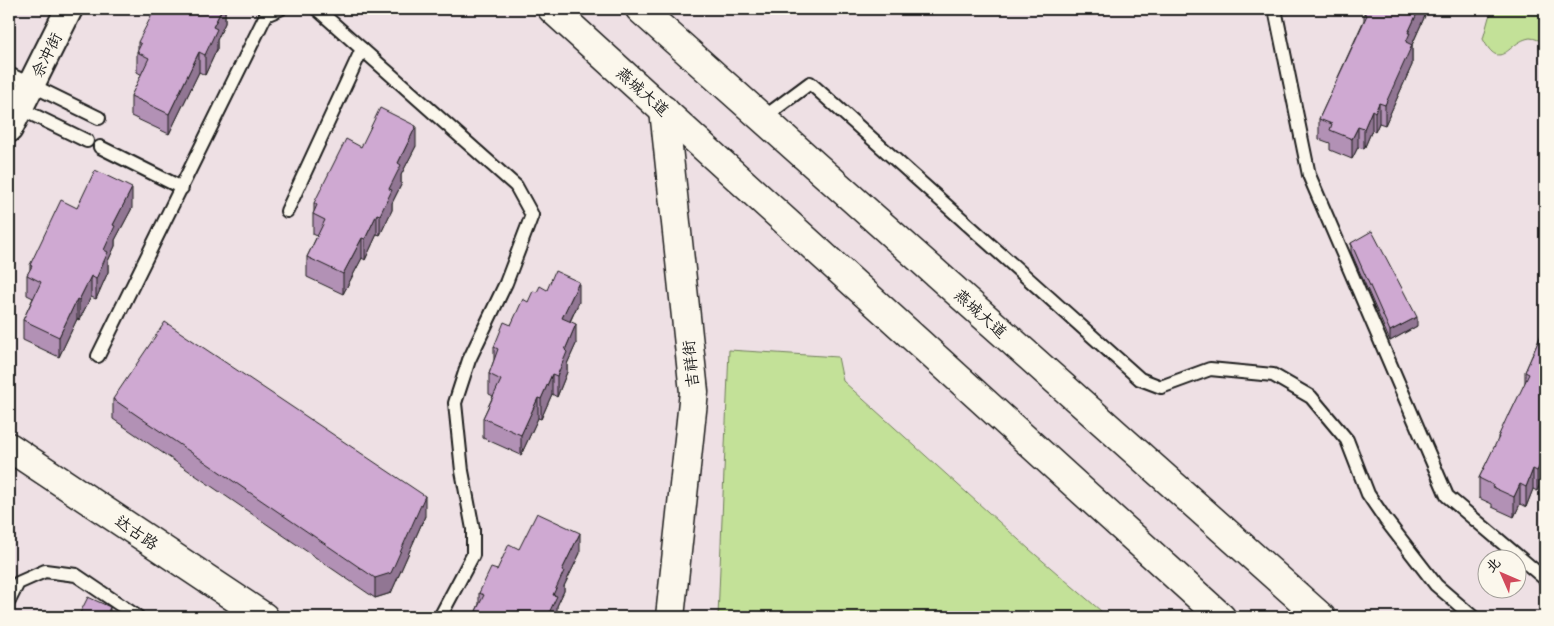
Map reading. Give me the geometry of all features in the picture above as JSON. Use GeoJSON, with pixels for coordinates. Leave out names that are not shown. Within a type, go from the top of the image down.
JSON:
{"type":"FeatureCollection","features":[{"type":"Feature","properties":{"kind":"main road","name":"燕城大道"},"geometry":{"type":"LineString","coordinates":[[552,9],[1220,617]]}},
{"type":"Feature","properties":{"kind":"main road","name":"燕城大道"},"geometry":{"type":"LineString","coordinates":[[640,9],[1321,617]]}},
{"type":"Feature","properties":{"kind":"main road","name":"吉祥街"},"geometry":{"type":"LineString","coordinates":[[664,110],[694,392],[670,617]]}},
{"type":"Feature","properties":{"kind":"main road","name":"达古路"},"geometry":{"type":"LineString","coordinates":[[9,447],[264,617]]}},
{"type":"Feature","properties":{"kind":"street","name":"佘冲街"},"geometry":{"type":"LineString","coordinates":[[14,118],[20,79],[69,9]]}},
{"type":"Feature","properties":{"kind":"lane"},"geometry":{"type":"LineString","coordinates":[[98,356],[266,15],[280,9]]}},
{"type":"Feature","properties":{"kind":"lane"},"geometry":{"type":"LineString","coordinates":[[317,9],[516,186],[532,215],[506,283],[470,360],[455,403],[462,471],[473,529],[473,555],[440,617]]}},
{"type":"Feature","properties":{"kind":"lane"},"geometry":{"type":"LineString","coordinates":[[1275,9],[1309,175],[1447,496],[1545,579]]}},
{"type":"Feature","properties":{"kind":"lane"},"geometry":{"type":"LineString","coordinates":[[287,211],[362,49]]}},
{"type":"Feature","properties":{"kind":"lane"},"geometry":{"type":"LineString","coordinates":[[20,79],[99,118]]}},
{"type":"Feature","properties":{"kind":"lane"},"geometry":{"type":"LineString","coordinates":[[763,118],[810,83],[1140,379],[1161,387],[1210,369],[1273,375],[1311,397],[1347,440],[1368,494],[1385,520],[1436,584],[1473,617]]}},
{"type":"Feature","properties":{"kind":"lane"},"geometry":{"type":"LineString","coordinates":[[14,118],[87,141]]}},
{"type":"Feature","properties":{"kind":"lane"},"geometry":{"type":"LineString","coordinates":[[100,147],[182,188]]}},
{"type":"Feature","properties":{"kind":"lane"},"geometry":{"type":"LineString","coordinates":[[9,601],[18,583],[45,571],[76,575],[138,617]]}},
{"type":"Feature","properties":{"kind":"green space"},"geometry":{"type":"Polygon","coordinates":[[[1495,9],[1545,9],[1545,42],[1530,38],[1522,40],[1505,53],[1495,54],[1489,49],[1483,39],[1489,17],[1495,9]]]}},
{"type":"Feature","properties":{"kind":"green space"},"geometry":{"type":"Polygon","coordinates":[[[729,350],[838,357],[843,381],[1029,549],[1108,617],[718,617],[729,350]]]}},
{"type":"Feature","properties":{"kind":"building"},"geometry":{"type":"Polygon","coordinates":[[[155,9],[222,9],[213,27],[217,29],[205,55],[199,52],[169,114],[131,96],[149,58],[137,52],[141,44],[138,42],[155,9]]]}},
{"type":"Feature","properties":{"kind":"building"},"geometry":{"type":"Polygon","coordinates":[[[1366,9],[1419,9],[1406,42],[1412,45],[1385,105],[1379,103],[1375,112],[1372,110],[1364,129],[1358,127],[1352,139],[1330,130],[1332,124],[1319,119],[1367,15],[1364,13],[1366,9]]]}},
{"type":"Feature","properties":{"kind":"building"},"geometry":{"type":"Polygon","coordinates":[[[380,108],[416,126],[398,163],[401,165],[389,189],[392,190],[380,215],[377,214],[365,239],[362,238],[343,274],[307,257],[325,220],[313,214],[317,205],[314,203],[346,139],[361,147],[380,108]]]}},
{"type":"Feature","properties":{"kind":"building"},"geometry":{"type":"Polygon","coordinates":[[[95,170],[132,188],[113,225],[115,226],[104,250],[108,252],[96,279],[91,276],[79,300],[77,299],[59,337],[23,320],[41,282],[27,275],[61,200],[77,208],[95,170]]]}},
{"type":"Feature","properties":{"kind":"building"},"geometry":{"type":"Polygon","coordinates":[[[1372,231],[1417,317],[1390,331],[1351,243],[1372,231]]]}},
{"type":"Feature","properties":{"kind":"building"},"geometry":{"type":"Polygon","coordinates":[[[555,271],[579,282],[562,318],[576,324],[557,376],[552,374],[541,399],[538,398],[521,435],[483,418],[501,380],[489,374],[498,349],[494,347],[504,322],[511,325],[523,299],[528,302],[533,291],[537,292],[540,286],[547,290],[555,271]]]}},
{"type":"Feature","properties":{"kind":"building"},"geometry":{"type":"Polygon","coordinates":[[[165,322],[425,496],[391,573],[375,578],[113,399],[165,322]]]}},
{"type":"Feature","properties":{"kind":"building"},"geometry":{"type":"Polygon","coordinates":[[[1545,326],[1545,464],[1541,463],[1537,471],[1533,469],[1526,487],[1520,484],[1514,497],[1492,487],[1493,485],[1479,478],[1529,374],[1525,372],[1545,326]]]}},
{"type":"Feature","properties":{"kind":"building"},"geometry":{"type":"Polygon","coordinates":[[[537,513],[580,533],[562,570],[564,571],[553,595],[557,596],[547,617],[477,617],[479,612],[476,611],[484,595],[479,593],[491,568],[497,570],[509,544],[519,549],[537,513]]]}},
{"type":"Feature","properties":{"kind":"building"},"geometry":{"type":"Polygon","coordinates":[[[88,597],[110,607],[106,617],[78,617],[88,597]]]}}]}
